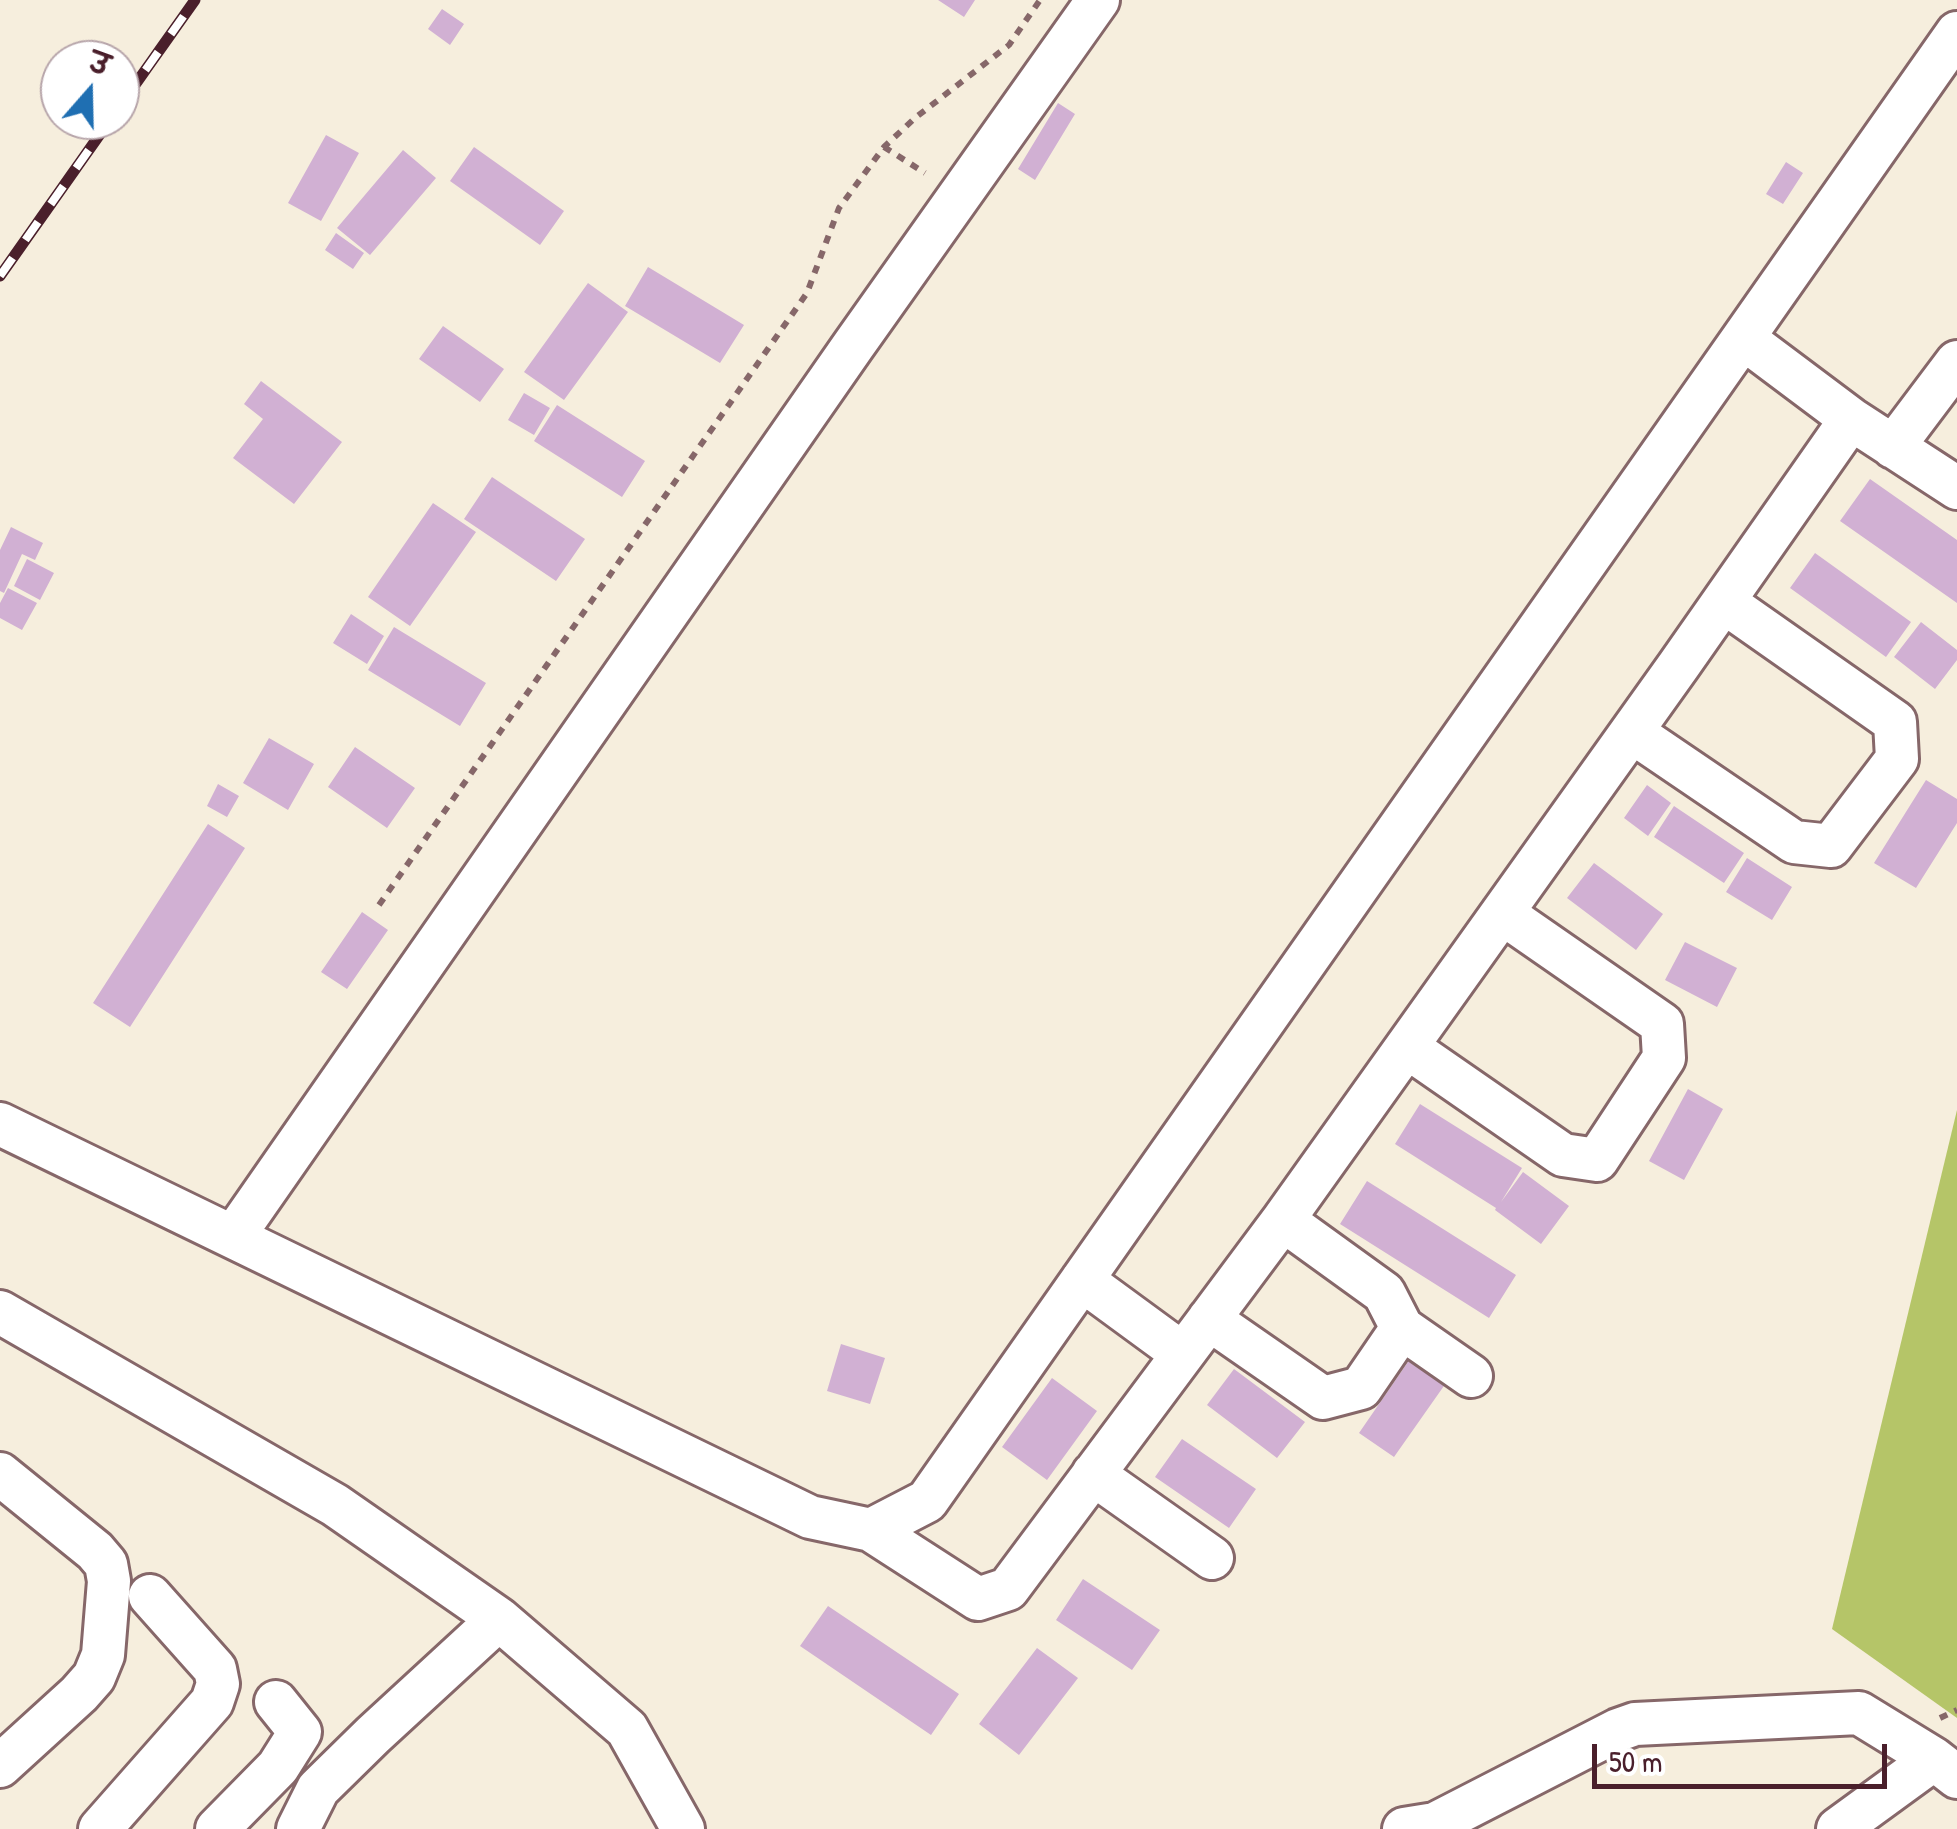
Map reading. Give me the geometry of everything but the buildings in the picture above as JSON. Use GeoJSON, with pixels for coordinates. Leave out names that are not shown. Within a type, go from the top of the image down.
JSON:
{"type":"FeatureCollection","features":[{"type":"Feature","properties":{"kind":"street"},"geometry":{"type":"LineString","coordinates":[[232,1237],[1098,0]]}},
{"type":"Feature","properties":{"kind":"street"},"geometry":{"type":"LineString","coordinates":[[871,1530],[928,1501],[1957,34]]}},
{"type":"Feature","properties":{"kind":"street"},"geometry":{"type":"LineString","coordinates":[[1743,338],[1851,419],[1957,488]]}},
{"type":"Feature","properties":{"kind":"street"},"geometry":{"type":"LineString","coordinates":[[1893,447],[1957,362]]}},
{"type":"Feature","properties":{"kind":"street"},"geometry":{"type":"LineString","coordinates":[[0,1124],[810,1517],[871,1530],[978,1598],[1008,1588],[1283,1220],[1851,419]]}},
{"type":"Feature","properties":{"kind":"street"},"geometry":{"type":"LineString","coordinates":[[1632,732],[1794,842],[1831,846],[1897,759],[1895,722],[1724,602]]}},
{"type":"Feature","properties":{"kind":"street"},"geometry":{"type":"LineString","coordinates":[[1407,1047],[1563,1155],[1597,1160],[1664,1058],[1662,1024],[1502,913]]}},
{"type":"Feature","properties":{"kind":"street"},"geometry":{"type":"LineString","coordinates":[[1283,1220],[1384,1292],[1402,1328],[1470,1376]]}},
{"type":"Feature","properties":{"kind":"street"},"geometry":{"type":"LineString","coordinates":[[1082,1280],[1183,1354]]}},
{"type":"Feature","properties":{"kind":"street"},"geometry":{"type":"LineString","coordinates":[[0,1312],[335,1505],[499,1619],[627,1729],[683,1829]]}},
{"type":"Feature","properties":{"kind":"street"},"geometry":{"type":"LineString","coordinates":[[1210,1319],[1323,1398],[1361,1388],[1402,1328]]}},
{"type":"Feature","properties":{"kind":"street"},"geometry":{"type":"LineString","coordinates":[[0,1474],[95,1551],[106,1564],[108,1581],[104,1655],[94,1677],[0,1766]]}},
{"type":"Feature","properties":{"kind":"street"},"geometry":{"type":"LineString","coordinates":[[1093,1474],[1212,1558]]}},
{"type":"Feature","properties":{"kind":"street"},"geometry":{"type":"LineString","coordinates":[[100,1829],[212,1702],[218,1684],[215,1669],[150,1596]]}},
{"type":"Feature","properties":{"kind":"street"},"geometry":{"type":"LineString","coordinates":[[298,1829],[318,1789],[499,1619]]}},
{"type":"Feature","properties":{"kind":"street"},"geometry":{"type":"LineString","coordinates":[[217,1829],[278,1767],[300,1732],[276,1702]]}},
{"type":"Feature","properties":{"kind":"street"},"geometry":{"type":"LineString","coordinates":[[1404,1829],[1435,1824],[1634,1724],[1859,1714],[1946,1768],[1838,1829]]}},
{"type":"Feature","properties":{"kind":"path"},"geometry":{"type":"LineString","coordinates":[[379,905],[806,292],[839,208],[884,147],[1009,44],[1040,0]]}},
{"type":"Feature","properties":{"kind":"green space"},"geometry":{"type":"Polygon","coordinates":[[[1957,1110],[1957,1718],[1832,1629],[1957,1110]]]}},
{"type":"Feature","properties":{"kind":"railway"},"geometry":{"type":"LineString","coordinates":[[140,78],[195,0]]}},
{"type":"Feature","properties":{"kind":"railway"},"geometry":{"type":"LineString","coordinates":[[0,276],[96,140]]}}]}
